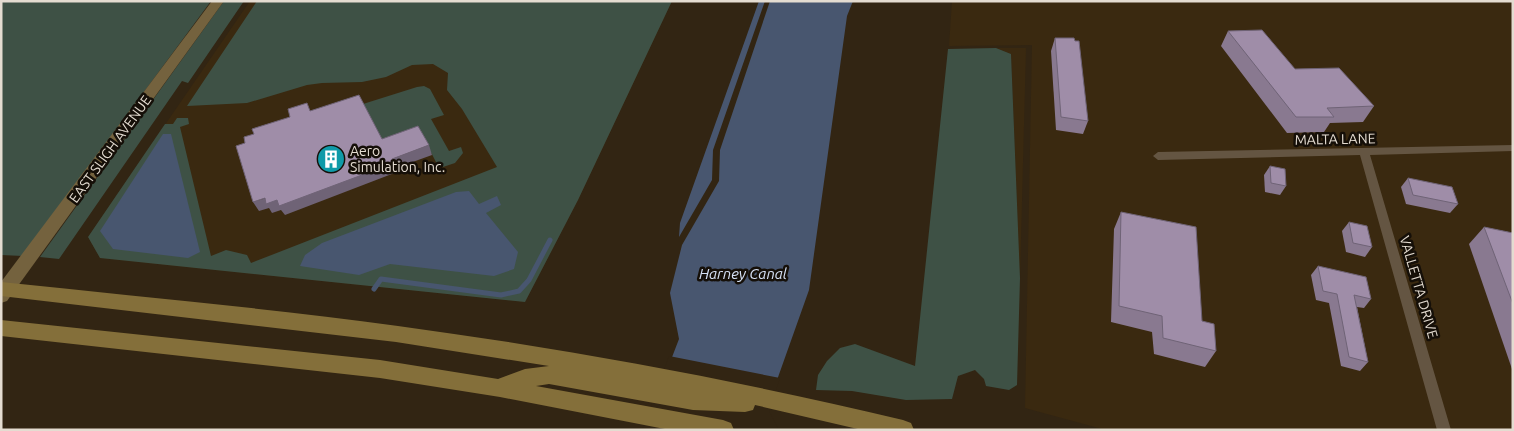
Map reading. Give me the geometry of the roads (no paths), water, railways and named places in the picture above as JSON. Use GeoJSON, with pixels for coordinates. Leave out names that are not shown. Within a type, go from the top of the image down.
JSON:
{"type":"FeatureCollection","features":[{"type":"Feature","properties":{"kind":"main road"},"geometry":{"type":"LineString","coordinates":[[3,292],[396,334],[628,390],[693,401],[796,404],[903,430]]}},
{"type":"Feature","properties":{"kind":"main road"},"geometry":{"type":"LineString","coordinates":[[1,328],[380,369],[500,388],[628,390],[723,430]]}},
{"type":"Feature","properties":{"kind":"street","name":"EAST SLIGH AVENUE"},"geometry":{"type":"LineString","coordinates":[[3,292],[218,1]]}},
{"type":"Feature","properties":{"kind":"street","name":"MALTA LANE"},"geometry":{"type":"LineString","coordinates":[[1158,156],[1513,148]]}},
{"type":"Feature","properties":{"kind":"street","name":"VALLETTA DRIVE"},"geometry":{"type":"LineString","coordinates":[[1364,152],[1444,430]]}},
{"type":"Feature","properties":{"kind":"water"},"geometry":{"type":"Polygon","coordinates":[[[759,1],[765,1],[713,150],[712,180],[679,237],[680,223],[759,1]]]}},
{"type":"Feature","properties":{"kind":"water","name":"Harney Canal"},"geometry":{"type":"Polygon","coordinates":[[[770,1],[853,1],[847,16],[809,290],[766,411],[644,430],[679,339],[670,293],[682,245],[719,181],[720,150],[770,1]]]}},
{"type":"Feature","properties":{"kind":"water"},"geometry":{"type":"Polygon","coordinates":[[[163,134],[171,134],[200,252],[188,258],[113,249],[100,231],[163,134]]]}},
{"type":"Feature","properties":{"kind":"water"},"geometry":{"type":"Polygon","coordinates":[[[469,191],[479,204],[497,196],[501,205],[486,213],[518,252],[514,269],[494,276],[390,264],[359,275],[300,266],[305,255],[322,243],[456,192],[469,191]]]}},
{"type":"Feature","properties":{"kind":"waterway"},"geometry":{"type":"LineString","coordinates":[[374,289],[381,279],[501,295],[519,291],[529,280],[550,240]]}},
{"type":"Feature","properties":{"kind":"place","name":"Aero Simulation, Inc."},"geometry":{"type":"Point","coordinates":[331,159]}}]}
